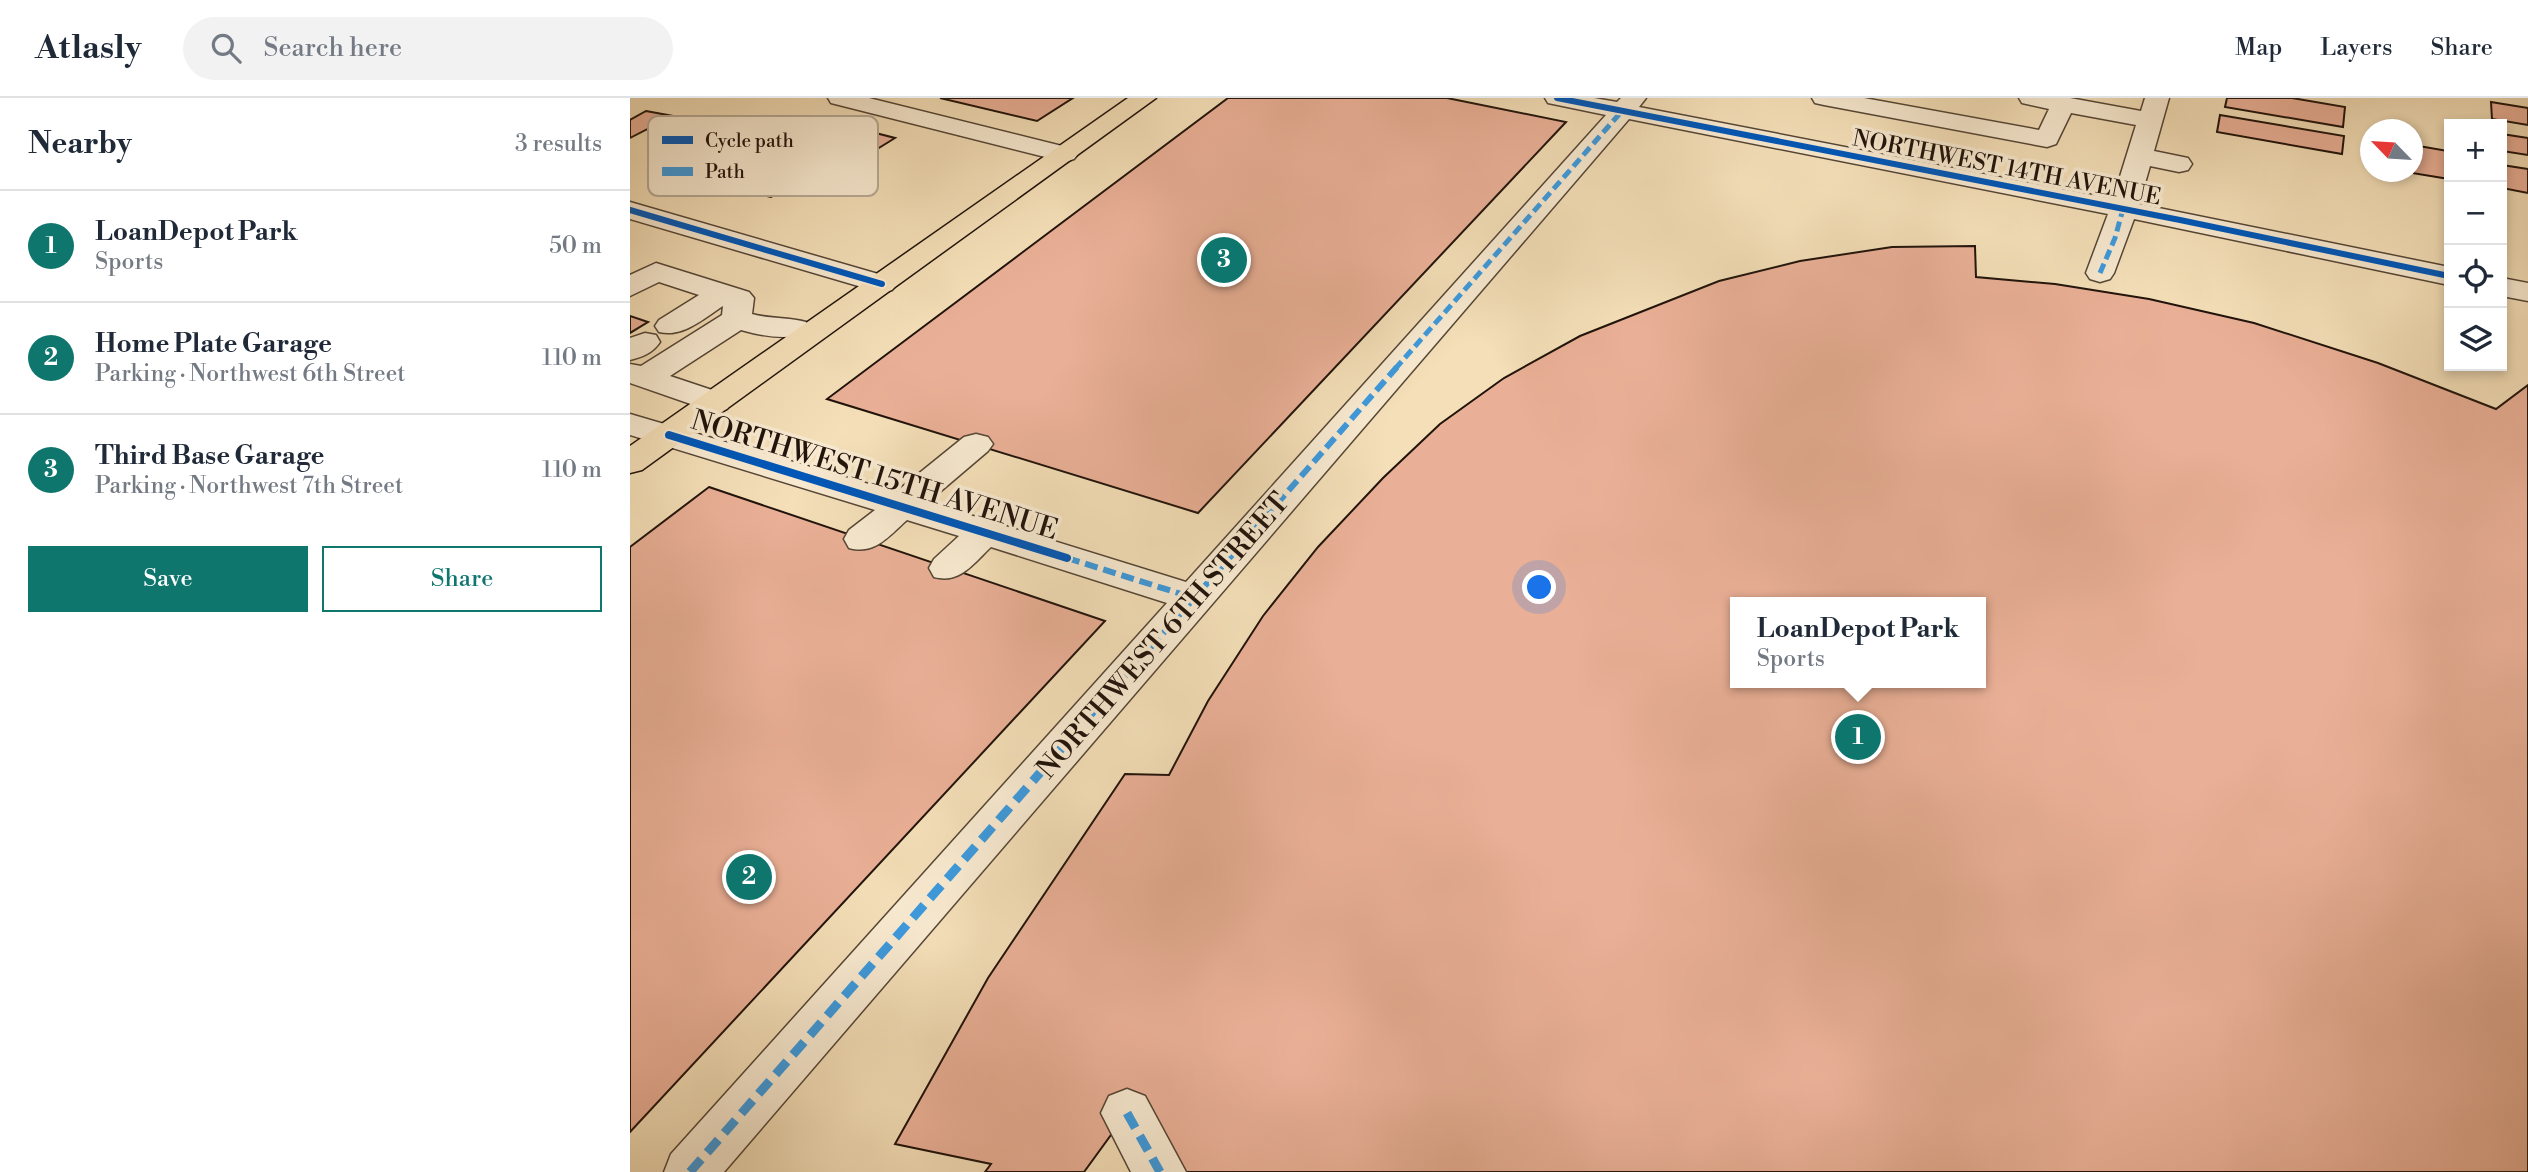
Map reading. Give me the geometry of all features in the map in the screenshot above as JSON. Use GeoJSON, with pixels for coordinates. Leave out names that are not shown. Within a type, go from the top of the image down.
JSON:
{"type":"FeatureCollection","features":[{"type":"Feature","properties":{"kind":"main road"},"geometry":{"type":"LineString","coordinates":[[630,463],[1144,98]]}},
{"type":"Feature","properties":{"kind":"street"},"geometry":{"type":"LineString","coordinates":[[840,98],[1065,154]]}},
{"type":"Feature","properties":{"kind":"street","name":"NORTHWEST 14TH AVENUE"},"geometry":{"type":"LineString","coordinates":[[1557,98],[1628,105],[2444,275]]}},
{"type":"Feature","properties":{"kind":"street"},"geometry":{"type":"LineString","coordinates":[[1825,98],[2047,139],[2063,104]]}},
{"type":"Feature","properties":{"kind":"street"},"geometry":{"type":"LineString","coordinates":[[2031,98],[2063,104],[2154,109],[2115,238],[2100,273]]}},
{"type":"Feature","properties":{"kind":"street","name":"NORTHWEST 6TH STREET"},"geometry":{"type":"LineString","coordinates":[[690,1172],[1628,105]]}},
{"type":"Feature","properties":{"kind":"street"},"geometry":{"type":"LineString","coordinates":[[2139,156],[2179,164]]}},
{"type":"Feature","properties":{"kind":"street"},"geometry":{"type":"LineString","coordinates":[[630,210],[882,284]]}},
{"type":"Feature","properties":{"kind":"street"},"geometry":{"type":"LineString","coordinates":[[630,287],[656,272],[730,306],[764,327],[795,328]]}},
{"type":"Feature","properties":{"kind":"street"},"geometry":{"type":"LineString","coordinates":[[2507,288],[2528,292]]}},
{"type":"Feature","properties":{"kind":"street"},"geometry":{"type":"LineString","coordinates":[[644,354],[730,306]]}},
{"type":"Feature","properties":{"kind":"street"},"geometry":{"type":"LineString","coordinates":[[644,354],[730,306]]}},
{"type":"Feature","properties":{"kind":"street"},"geometry":{"type":"LineString","coordinates":[[644,354],[716,402]]}},
{"type":"Feature","properties":{"kind":"street","name":"NORTHWEST 15TH AVENUE"},"geometry":{"type":"LineString","coordinates":[[630,424],[1194,598]]}},
{"type":"Feature","properties":{"kind":"street"},"geometry":{"type":"LineString","coordinates":[[862,539],[976,444]]}},
{"type":"Feature","properties":{"kind":"street"},"geometry":{"type":"LineString","coordinates":[[947,568],[984,533]]}},
{"type":"Feature","properties":{"kind":"street"},"geometry":{"type":"LineString","coordinates":[[1127,1113],[1160,1172]]}},
{"type":"Feature","properties":{"kind":"building"},"geometry":{"type":"Polygon","coordinates":[[[940,98],[1073,98],[1037,121],[940,98]]]}},
{"type":"Feature","properties":{"kind":"building"},"geometry":{"type":"Polygon","coordinates":[[[1228,98],[1447,98],[1566,122],[1198,513],[827,399],[1228,98]]]}},
{"type":"Feature","properties":{"kind":"building"},"geometry":{"type":"Polygon","coordinates":[[[2227,98],[2292,98],[2345,107],[2343,127],[2225,107],[2227,98]]]}},
{"type":"Feature","properties":{"kind":"building"},"geometry":{"type":"Polygon","coordinates":[[[2491,102],[2528,108],[2528,125],[2507,122],[2507,119],[2492,119],[2491,102]]]}},
{"type":"Feature","properties":{"kind":"building"},"geometry":{"type":"Polygon","coordinates":[[[646,111],[673,116],[648,116],[648,129],[630,138],[630,120],[646,111]]]}},
{"type":"Feature","properties":{"kind":"building"},"geometry":{"type":"Polygon","coordinates":[[[2220,115],[2344,136],[2342,154],[2217,132],[2220,115]]]}},
{"type":"Feature","properties":{"kind":"building"},"geometry":{"type":"Polygon","coordinates":[[[878,134],[895,138],[878,149],[878,134]]]}},
{"type":"Feature","properties":{"kind":"building"},"geometry":{"type":"Polygon","coordinates":[[[2507,135],[2528,138],[2528,155],[2507,152],[2507,135]]]}},
{"type":"Feature","properties":{"kind":"building"},"geometry":{"type":"Polygon","coordinates":[[[2423,147],[2444,150],[2444,178],[2423,175],[2423,147]]]}},
{"type":"Feature","properties":{"kind":"building"},"geometry":{"type":"Polygon","coordinates":[[[2507,166],[2528,169],[2528,193],[2507,189],[2507,166]]]}},
{"type":"Feature","properties":{"kind":"building"},"geometry":{"type":"Polygon","coordinates":[[[1975,246],[1976,277],[2055,284],[2149,299],[2254,323],[2378,363],[2496,409],[2528,385],[2528,1172],[1154,1172],[1127,1113],[1084,1172],[985,1172],[991,1164],[895,1144],[988,978],[1125,774],[1169,775],[1208,701],[1263,616],[1318,547],[1383,478],[1440,424],[1504,378],[1580,336],[1719,281],[1800,261],[1892,247],[1975,246]]]}},
{"type":"Feature","properties":{"kind":"building"},"geometry":{"type":"Polygon","coordinates":[[[630,316],[648,322],[630,333],[630,316]]]}},
{"type":"Feature","properties":{"kind":"building"},"geometry":{"type":"Polygon","coordinates":[[[709,487],[1105,621],[630,1132],[630,547],[709,487]]]}},
{"type":"Feature","properties":{"kind":"marked path"},"geometry":{"type":"LineString","coordinates":[[690,1172],[1622,111]]}},
{"type":"Feature","properties":{"kind":"marked path"},"geometry":{"type":"LineString","coordinates":[[2100,273],[2115,238],[2123,209]]}},
{"type":"Feature","properties":{"kind":"marked path"},"geometry":{"type":"LineString","coordinates":[[1067,558],[1194,598]]}},
{"type":"Feature","properties":{"kind":"marked path"},"geometry":{"type":"LineString","coordinates":[[1127,1113],[1160,1172]]}},
{"type":"Feature","properties":{"kind":"cycle path"},"geometry":{"type":"LineString","coordinates":[[1557,98],[2180,220],[2444,275]]}},
{"type":"Feature","properties":{"kind":"cycle path"},"geometry":{"type":"LineString","coordinates":[[630,210],[882,284]]}},
{"type":"Feature","properties":{"kind":"cycle path"},"geometry":{"type":"LineString","coordinates":[[669,435],[1067,558]]}},
{"type":"Feature","properties":{"kind":"place","name":"Third Base Garage"},"geometry":{"type":"Point","coordinates":[1224,260]}},
{"type":"Feature","properties":{"kind":"place","name":"LoanDepot Park"},"geometry":{"type":"Point","coordinates":[1858,737]}},
{"type":"Feature","properties":{"kind":"place","name":"Home Plate Garage"},"geometry":{"type":"Point","coordinates":[749,877]}}]}
